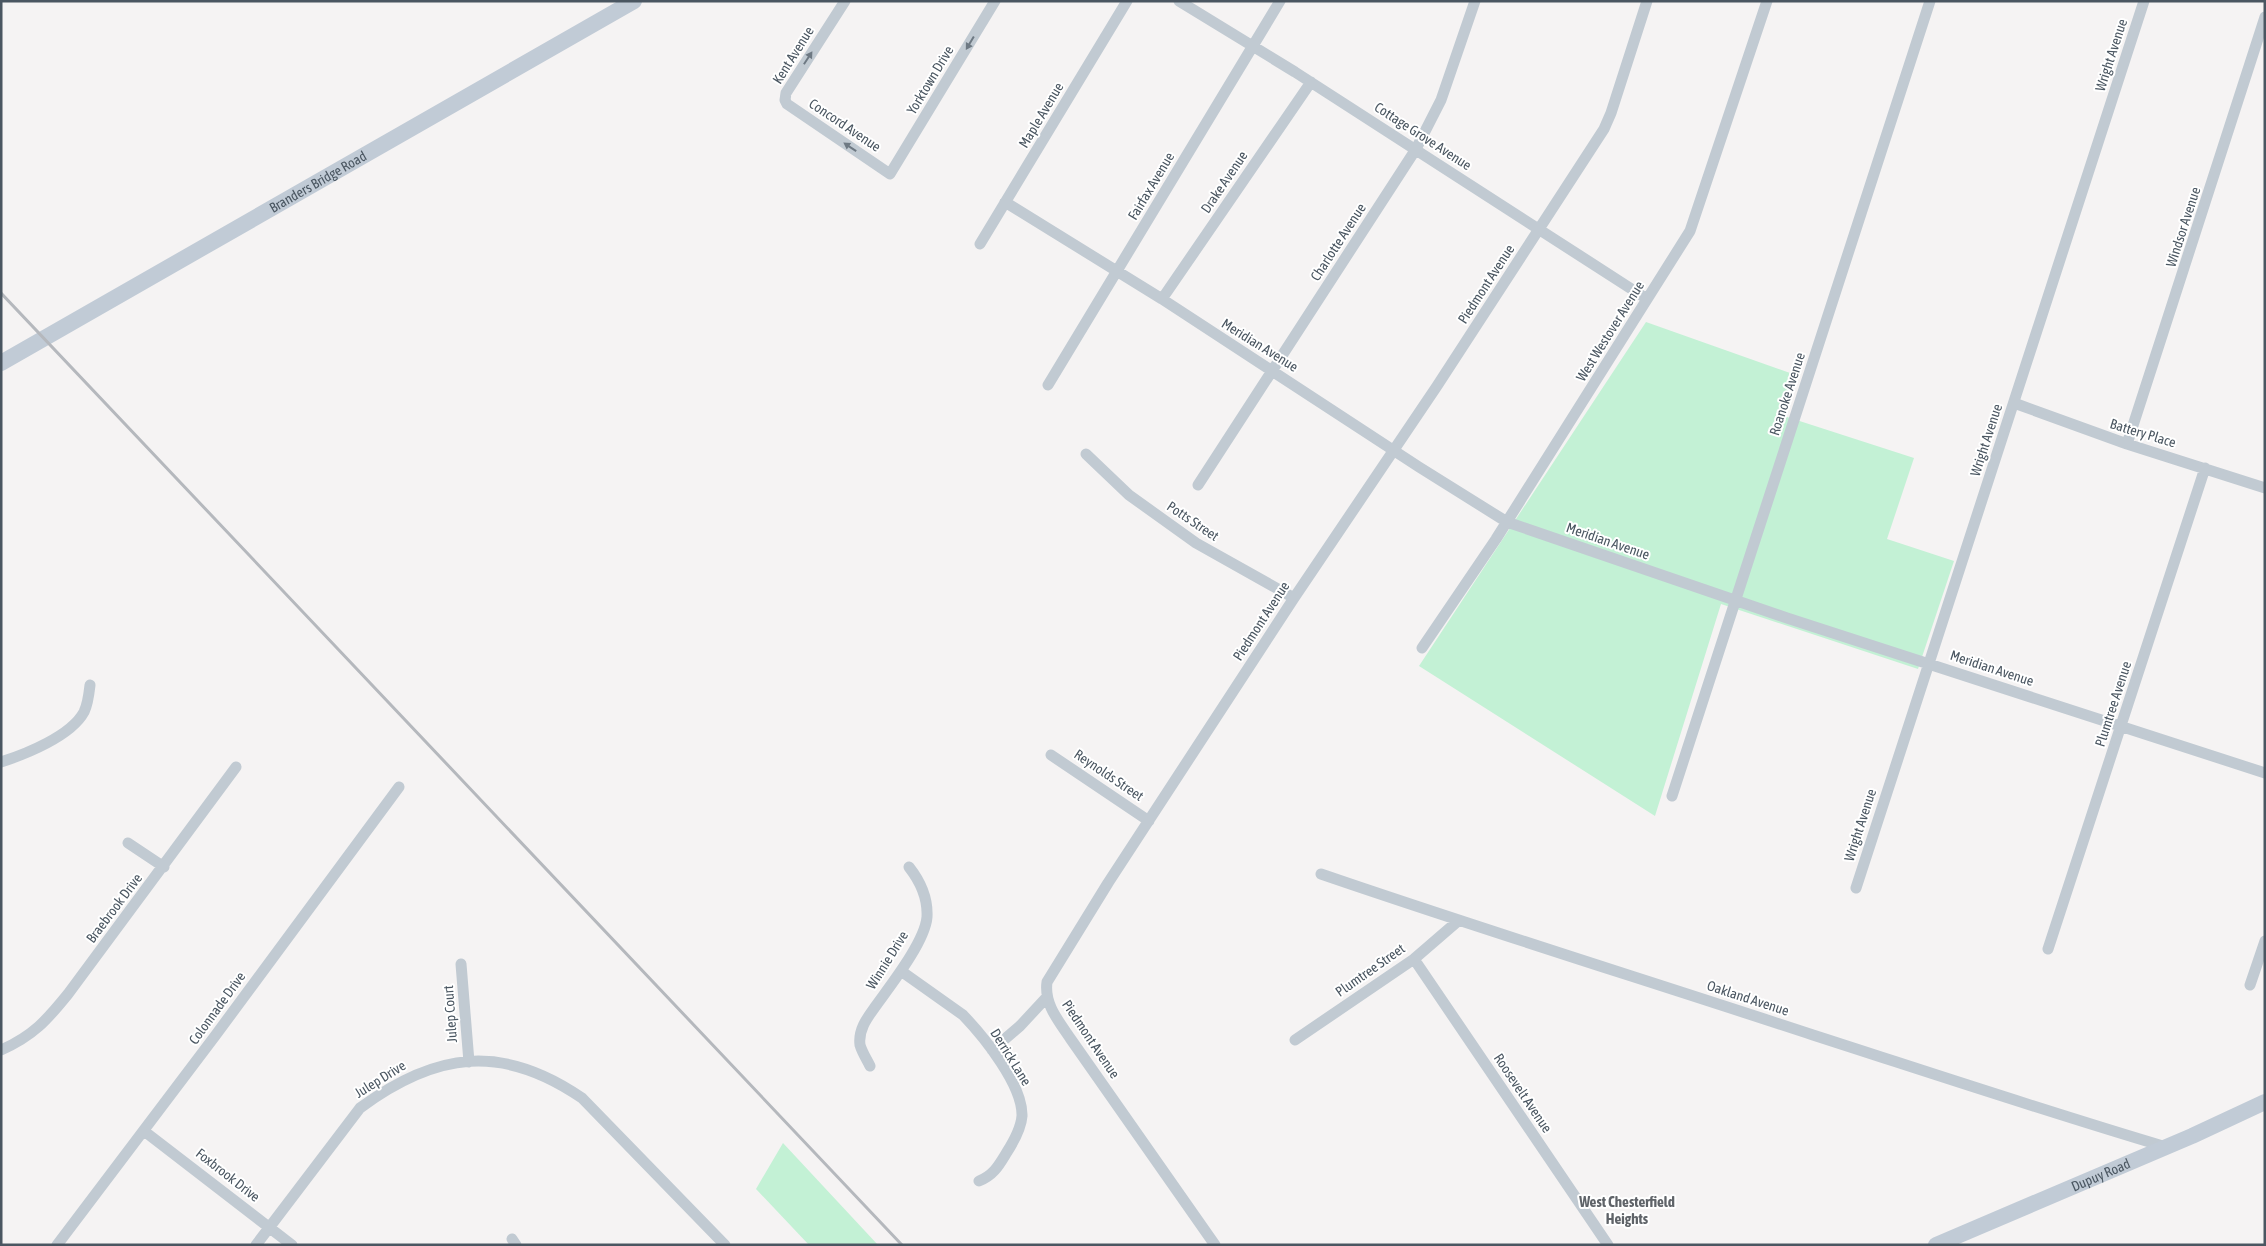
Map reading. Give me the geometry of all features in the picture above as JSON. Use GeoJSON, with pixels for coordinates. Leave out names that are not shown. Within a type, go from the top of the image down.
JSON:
{"type":"FeatureCollection","features":[{"type":"Feature","properties":{"kind":"street","name":"Branders Bridge Road"},"geometry":{"type":"LineString","coordinates":[[1,363],[634,1]]}},
{"type":"Feature","properties":{"kind":"street","name":"Kent Avenue"},"geometry":{"type":"LineString","coordinates":[[784,100],[786,93],[845,1]]}},
{"type":"Feature","properties":{"kind":"street","name":"Yorktown Drive"},"geometry":{"type":"LineString","coordinates":[[890,174],[995,1]]}},
{"type":"Feature","properties":{"kind":"street","name":"Maple Avenue"},"geometry":{"type":"LineString","coordinates":[[980,244],[1127,1]]}},
{"type":"Feature","properties":{"kind":"street","name":"Cottage Grove Avenue"},"geometry":{"type":"LineString","coordinates":[[1179,1],[1311,82],[1647,299]]}},
{"type":"Feature","properties":{"kind":"street","name":"Fairfax Avenue"},"geometry":{"type":"LineString","coordinates":[[1048,385],[1280,1]]}},
{"type":"Feature","properties":{"kind":"street","name":"Charlotte Avenue"},"geometry":{"type":"LineString","coordinates":[[1198,485],[1416,149],[1442,100],[1475,1]]}},
{"type":"Feature","properties":{"kind":"street","name":"Piedmont Avenue"},"geometry":{"type":"LineString","coordinates":[[1215,1245],[1070,1038],[1046,998],[1047,982],[1050,974],[1294,598],[1394,450],[1604,129],[1612,113],[1647,1]]}},
{"type":"Feature","properties":{"kind":"street","name":"West Westover Avenue"},"geometry":{"type":"LineString","coordinates":[[1422,648],[1507,522],[1690,231],[1696,218],[1767,1]]}},
{"type":"Feature","properties":{"kind":"street","name":"Roanoke Avenue"},"geometry":{"type":"LineString","coordinates":[[1672,796],[1930,1]]}},
{"type":"Feature","properties":{"kind":"street","name":"Wright Avenue"},"geometry":{"type":"LineString","coordinates":[[1856,888],[2144,1]]}},
{"type":"Feature","properties":{"kind":"street","name":"Windsor Avenue"},"geometry":{"type":"LineString","coordinates":[[2127,444],[2265,17]]}},
{"type":"Feature","properties":{"kind":"street","name":"Drake Avenue"},"geometry":{"type":"LineString","coordinates":[[1162,299],[1311,82]]}},
{"type":"Feature","properties":{"kind":"street","name":"Concord Avenue"},"geometry":{"type":"LineString","coordinates":[[784,100],[787,104],[890,174]]}},
{"type":"Feature","properties":{"kind":"street","name":"Meridian Avenue"},"geometry":{"type":"LineString","coordinates":[[1005,202],[1162,299],[1507,522],[1736,600],[2265,773]]}},
{"type":"Feature","properties":{"kind":"street","name":"Battery Place"},"geometry":{"type":"LineString","coordinates":[[2014,403],[2127,444],[2265,488]]}},
{"type":"Feature","properties":{"kind":"street","name":"Potts Street"},"geometry":{"type":"LineString","coordinates":[[1086,454],[1129,495],[1196,543],[1294,598]]}},
{"type":"Feature","properties":{"kind":"street","name":"Plumtree Avenue"},"geometry":{"type":"LineString","coordinates":[[2048,949],[2205,468]]}},
{"type":"Feature","properties":{"kind":"street"},"geometry":{"type":"LineString","coordinates":[[1,762],[32,750],[70,727],[84,712],[90,685]]}},
{"type":"Feature","properties":{"kind":"street","name":"Reynolds Street"},"geometry":{"type":"LineString","coordinates":[[1051,755],[1149,821]]}},
{"type":"Feature","properties":{"kind":"street","name":"Braebrook Drive"},"geometry":{"type":"LineString","coordinates":[[1,1050],[28,1037],[46,1021],[164,867],[236,767]]}},
{"type":"Feature","properties":{"kind":"street","name":"Colonnade Drive"},"geometry":{"type":"LineString","coordinates":[[57,1245],[144,1131],[399,787]]}},
{"type":"Feature","properties":{"kind":"street"},"geometry":{"type":"LineString","coordinates":[[128,843],[164,867]]}},
{"type":"Feature","properties":{"kind":"street","name":"Winnie Drive"},"geometry":{"type":"LineString","coordinates":[[870,1066],[860,1045],[864,1022],[901,971],[925,927],[927,915],[924,894],[919,881],[909,867]]}},
{"type":"Feature","properties":{"kind":"street","name":"Oakland Avenue"},"geometry":{"type":"LineString","coordinates":[[1321,874],[1458,922],[1813,1035],[2033,1108],[2166,1147]]}},
{"type":"Feature","properties":{"kind":"street","name":"Plumtree Street"},"geometry":{"type":"LineString","coordinates":[[1295,1040],[1414,959],[1458,922]]}},
{"type":"Feature","properties":{"kind":"street"},"geometry":{"type":"LineString","coordinates":[[2250,985],[2265,941]]}},
{"type":"Feature","properties":{"kind":"street","name":"Roosevelt Avenue"},"geometry":{"type":"LineString","coordinates":[[1414,959],[1608,1245]]}},
{"type":"Feature","properties":{"kind":"street","name":"Julep Court"},"geometry":{"type":"LineString","coordinates":[[461,964],[469,1062]]}},
{"type":"Feature","properties":{"kind":"street","name":"Derrick Lane"},"geometry":{"type":"LineString","coordinates":[[901,971],[963,1015],[992,1050],[1016,1090],[1022,1117],[1014,1140],[997,1169],[989,1177],[979,1180]]}},
{"type":"Feature","properties":{"kind":"street"},"geometry":{"type":"LineString","coordinates":[[992,1050],[1020,1026],[1046,998]]}},
{"type":"Feature","properties":{"kind":"street","name":"Julep Drive"},"geometry":{"type":"LineString","coordinates":[[256,1245],[360,1108],[381,1092],[419,1072],[444,1065],[492,1062],[525,1068],[560,1083],[582,1098],[725,1245]]}},
{"type":"Feature","properties":{"kind":"street","name":"Dupuy Road"},"geometry":{"type":"LineString","coordinates":[[1944,1243],[2265,1102]]}},
{"type":"Feature","properties":{"kind":"street","name":"Foxbrook Drive"},"geometry":{"type":"LineString","coordinates":[[144,1131],[292,1245]]}},
{"type":"Feature","properties":{"kind":"green space"},"geometry":{"type":"Polygon","coordinates":[[[1646,322],[1793,374],[1781,415],[1914,458],[1887,539],[1954,561],[1918,669],[1721,604],[1655,816],[1419,666],[1646,322]]]}},
{"type":"Feature","properties":{"kind":"green space"},"geometry":{"type":"Polygon","coordinates":[[[783,1143],[878,1245],[809,1245],[756,1189],[783,1143]]]}},
{"type":"Feature","properties":{"kind":"railway"},"geometry":{"type":"LineString","coordinates":[[1,293],[902,1245]]}},
{"type":"Feature","properties":{"kind":"district","name":"West Chesterfield Heights"},"geometry":{"type":"Point","coordinates":[1627,1210]}}]}
